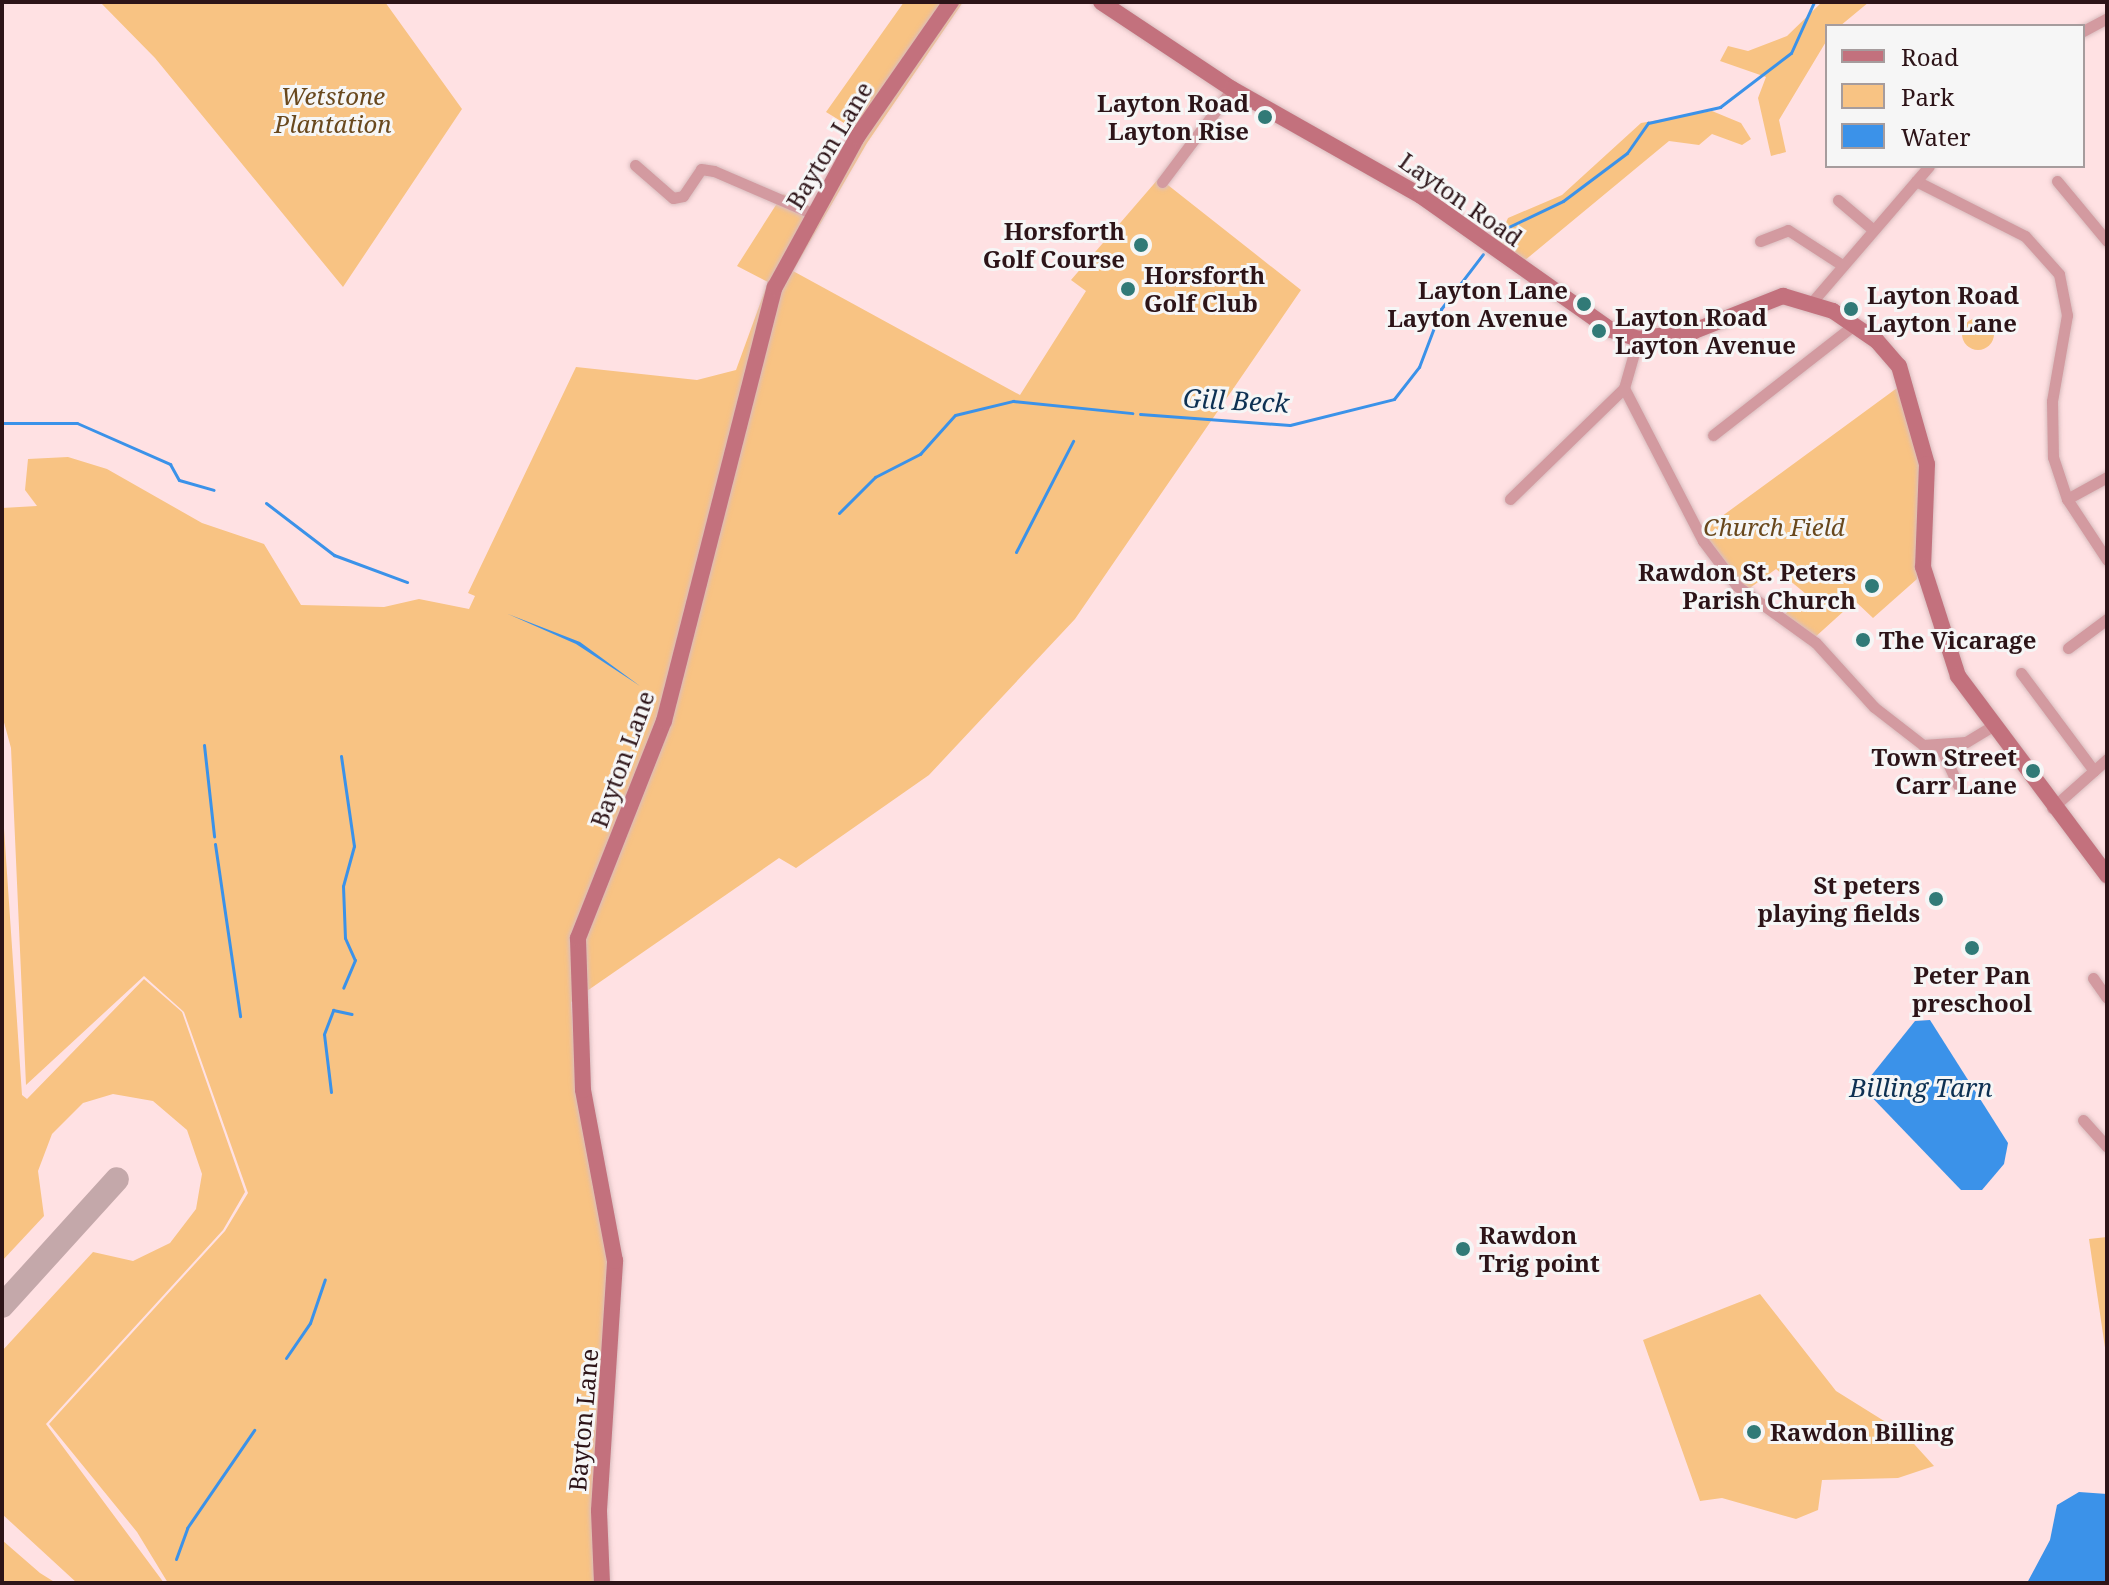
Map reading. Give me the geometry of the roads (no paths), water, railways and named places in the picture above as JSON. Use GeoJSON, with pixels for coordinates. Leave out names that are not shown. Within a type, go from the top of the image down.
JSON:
{"type":"FeatureCollection","features":[{"type":"Feature","properties":{"kind":"street","name":"Bayton Lane"},"geometry":{"type":"LineString","coordinates":[[602,1583],[599,1510],[615,1261],[583,1090],[574,960],[585,913],[664,721],[775,287],[857,137],[951,2]]}},
{"type":"Feature","properties":{"kind":"street","name":"Layton Road"},"geometry":{"type":"LineString","coordinates":[[1101,2],[1232,89],[1421,196],[1583,314],[1638,339]]}},
{"type":"Feature","properties":{"kind":"street"},"geometry":{"type":"LineString","coordinates":[[2085,30],[2107,18]]}},
{"type":"Feature","properties":{"kind":"street"},"geometry":{"type":"LineString","coordinates":[[1162,182],[1232,89]]}},
{"type":"Feature","properties":{"kind":"street"},"geometry":{"type":"LineString","coordinates":[[635,165],[673,198],[683,196],[701,169],[714,171],[814,214]]}},
{"type":"Feature","properties":{"kind":"street"},"geometry":{"type":"LineString","coordinates":[[1812,302],[1839,263],[1927,168]]}},
{"type":"Feature","properties":{"kind":"street"},"geometry":{"type":"LineString","coordinates":[[1916,181],[2025,236],[2059,274],[2067,315],[2050,440],[2067,499],[2107,560]]}},
{"type":"Feature","properties":{"kind":"street"},"geometry":{"type":"LineString","coordinates":[[2057,181],[2107,241]]}},
{"type":"Feature","properties":{"kind":"street"},"geometry":{"type":"LineString","coordinates":[[1838,200],[1871,228]]}},
{"type":"Feature","properties":{"kind":"street"},"geometry":{"type":"LineString","coordinates":[[1760,241],[1788,230],[1839,263]]}},
{"type":"Feature","properties":{"kind":"street"},"geometry":{"type":"LineString","coordinates":[[1510,499],[1624,388],[1638,339],[1694,331],[1773,298],[1812,302],[1855,324],[1899,366],[1927,464],[1926,586],[1958,676],[1991,727],[2052,808],[2105,869]]}},
{"type":"Feature","properties":{"kind":"street"},"geometry":{"type":"LineString","coordinates":[[1713,435],[1855,324]]}},
{"type":"Feature","properties":{"kind":"street"},"geometry":{"type":"LineString","coordinates":[[1624,388],[1703,541],[1737,586],[1816,643],[1906,735],[1939,744],[1966,742],[1991,727]]}},
{"type":"Feature","properties":{"kind":"street"},"geometry":{"type":"LineString","coordinates":[[2067,499],[2107,477]]}},
{"type":"Feature","properties":{"kind":"street"},"geometry":{"type":"LineString","coordinates":[[2068,648],[2107,619]]}},
{"type":"Feature","properties":{"kind":"street"},"geometry":{"type":"LineString","coordinates":[[2021,673],[2094,771]]}},
{"type":"Feature","properties":{"kind":"street"},"geometry":{"type":"LineString","coordinates":[[1939,744],[1958,785]]}},
{"type":"Feature","properties":{"kind":"street"},"geometry":{"type":"LineString","coordinates":[[2052,808],[2107,759]]}},
{"type":"Feature","properties":{"kind":"street"},"geometry":{"type":"LineString","coordinates":[[2093,978],[2107,998]]}},
{"type":"Feature","properties":{"kind":"street"},"geometry":{"type":"LineString","coordinates":[[2083,1120],[2107,1147]]}},
{"type":"Feature","properties":{"kind":"water"},"geometry":{"type":"Polygon","coordinates":[[[508,614],[580,642],[640,686],[576,644],[508,614]]]}},
{"type":"Feature","properties":{"kind":"water","name":"Billing Tarn"},"geometry":{"type":"Polygon","coordinates":[[[1930,1020],[2008,1143],[2004,1164],[1982,1190],[1961,1190],[1862,1087],[1915,1021],[1930,1020]]]}},
{"type":"Feature","properties":{"kind":"water"},"geometry":{"type":"Polygon","coordinates":[[[2079,1492],[2107,1494],[2107,1583],[2027,1583],[2050,1540],[2057,1505],[2079,1492]]]}},
{"type":"Feature","properties":{"kind":"waterway","name":"Gill Beck"},"geometry":{"type":"LineString","coordinates":[[1496,233],[1563,201],[1627,153],[1648,123],[1720,107],[1791,53],[1814,2]]}},
{"type":"Feature","properties":{"kind":"waterway","name":"Gill Beck"},"geometry":{"type":"LineString","coordinates":[[1140,414],[1290,425],[1394,399],[1419,367],[1441,309],[1483,254]]}},
{"type":"Feature","properties":{"kind":"waterway","name":"Gill Beck"},"geometry":{"type":"LineString","coordinates":[[839,513],[875,477],[920,454],[955,415],[1013,401],[1132,413]]}},
{"type":"Feature","properties":{"kind":"waterway"},"geometry":{"type":"LineString","coordinates":[[2,423],[77,423],[170,464],[179,480],[214,490]]}},
{"type":"Feature","properties":{"kind":"waterway"},"geometry":{"type":"LineString","coordinates":[[1016,552],[1073,441]]}},
{"type":"Feature","properties":{"kind":"waterway"},"geometry":{"type":"LineString","coordinates":[[266,503],[334,555],[407,582]]}},
{"type":"Feature","properties":{"kind":"waterway"},"geometry":{"type":"LineString","coordinates":[[204,745],[214,836]]}},
{"type":"Feature","properties":{"kind":"waterway"},"geometry":{"type":"LineString","coordinates":[[341,756],[354,846],[343,886],[345,938],[355,960],[343,988]]}},
{"type":"Feature","properties":{"kind":"waterway"},"geometry":{"type":"LineString","coordinates":[[215,844],[240,1016]]}},
{"type":"Feature","properties":{"kind":"waterway"},"geometry":{"type":"LineString","coordinates":[[331,1092],[324,1034],[333,1010],[352,1014]]}},
{"type":"Feature","properties":{"kind":"waterway"},"geometry":{"type":"LineString","coordinates":[[286,1358],[310,1323],[325,1279]]}},
{"type":"Feature","properties":{"kind":"waterway"},"geometry":{"type":"LineString","coordinates":[[176,1559],[187,1528],[254,1430]]}},
{"type":"Feature","properties":{"kind":"place","name":"Layton Road Layton Rise"},"geometry":{"type":"Point","coordinates":[1265,117]}},
{"type":"Feature","properties":{"kind":"place","name":"Horsforth Golf Course"},"geometry":{"type":"Point","coordinates":[1141,245]}},
{"type":"Feature","properties":{"kind":"place","name":"Horsforth Golf Club"},"geometry":{"type":"Point","coordinates":[1128,289]}},
{"type":"Feature","properties":{"kind":"place","name":"Layton Lane Layton Avenue"},"geometry":{"type":"Point","coordinates":[1584,304]}},
{"type":"Feature","properties":{"kind":"place","name":"Layton Road Layton Lane"},"geometry":{"type":"Point","coordinates":[1851,309]}},
{"type":"Feature","properties":{"kind":"place","name":"Layton Road Layton Avenue"},"geometry":{"type":"Point","coordinates":[1599,331]}},
{"type":"Feature","properties":{"kind":"place","name":"Rawdon St. Peters Parish Church"},"geometry":{"type":"Point","coordinates":[1872,586]}},
{"type":"Feature","properties":{"kind":"place","name":"The Vicarage"},"geometry":{"type":"Point","coordinates":[1863,640]}},
{"type":"Feature","properties":{"kind":"place","name":"Town Street Carr Lane"},"geometry":{"type":"Point","coordinates":[2033,771]}},
{"type":"Feature","properties":{"kind":"place","name":"St peters playing fields"},"geometry":{"type":"Point","coordinates":[1936,899]}},
{"type":"Feature","properties":{"kind":"place","name":"Peter Pan preschool"},"geometry":{"type":"Point","coordinates":[1972,948]}},
{"type":"Feature","properties":{"kind":"place","name":"Rawdon Trig point"},"geometry":{"type":"Point","coordinates":[1463,1249]}},
{"type":"Feature","properties":{"kind":"place","name":"Rawdon Billing"},"geometry":{"type":"Point","coordinates":[1754,1432]}},
{"type":"Feature","properties":{"kind":"park label","name":"Wetstone Plantation"},"geometry":{"type":"Point","coordinates":[333,110]}},
{"type":"Feature","properties":{"kind":"park label","name":"Church Field"},"geometry":{"type":"Point","coordinates":[1774,527]}}]}
